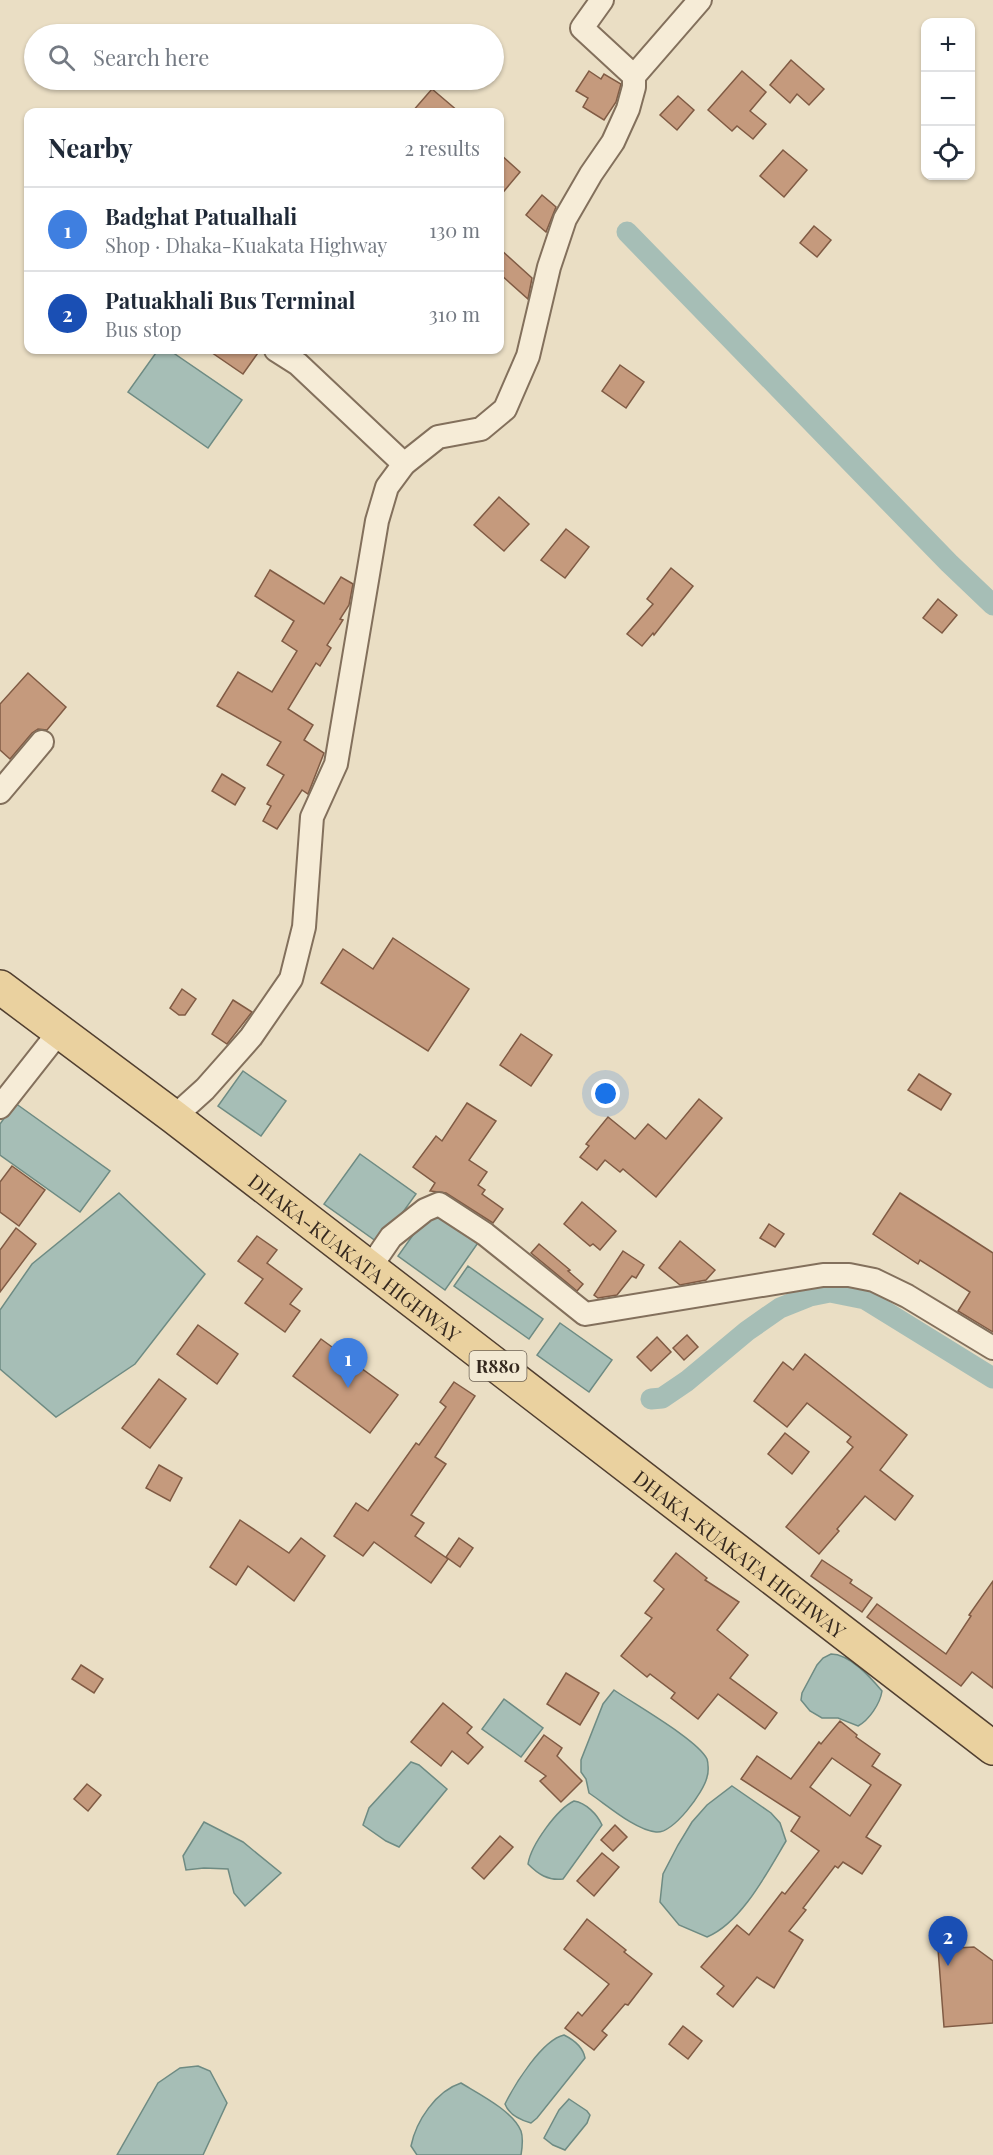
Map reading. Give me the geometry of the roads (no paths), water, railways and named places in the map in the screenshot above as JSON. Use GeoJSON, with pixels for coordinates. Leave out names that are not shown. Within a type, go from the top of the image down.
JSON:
{"type":"FeatureCollection","features":[{"type":"Feature","properties":{"kind":"main road","name":"DHAKA-KUAKATA HIGHWAY"},"geometry":{"type":"LineString","coordinates":[[0,987],[174,1117],[993,1748]]}},
{"type":"Feature","properties":{"kind":"street"},"geometry":{"type":"LineString","coordinates":[[602,0],[582,28],[634,76]]}},
{"type":"Feature","properties":{"kind":"street"},"geometry":{"type":"LineString","coordinates":[[174,1117],[205,1089],[251,1037],[291,979],[304,927],[312,817],[336,764],[377,521],[387,487],[404,464],[438,436],[481,429],[504,409],[528,356],[549,267],[565,219],[613,142],[628,109],[634,87],[634,76],[700,0]]}},
{"type":"Feature","properties":{"kind":"street"},"geometry":{"type":"LineString","coordinates":[[282,354],[298,364],[404,464]]}},
{"type":"Feature","properties":{"kind":"street"},"geometry":{"type":"LineString","coordinates":[[0,792],[42,742]]}},
{"type":"Feature","properties":{"kind":"street"},"geometry":{"type":"LineString","coordinates":[[0,1107],[59,1032]]}},
{"type":"Feature","properties":{"kind":"street"},"geometry":{"type":"LineString","coordinates":[[369,1269],[391,1237],[425,1210],[439,1204],[485,1234],[585,1314],[822,1275],[849,1275],[874,1280],[907,1296],[993,1348]]}},
{"type":"Feature","properties":{"kind":"water"},"geometry":{"type":"Polygon","coordinates":[[[155,354],[175,354],[242,400],[208,448],[128,392],[155,354]]]}},
{"type":"Feature","properties":{"kind":"water"},"geometry":{"type":"Polygon","coordinates":[[[243,1071],[286,1101],[261,1136],[218,1106],[243,1071]]]}},
{"type":"Feature","properties":{"kind":"water"},"geometry":{"type":"Polygon","coordinates":[[[15,1103],[110,1171],[80,1212],[0,1155],[0,1124],[15,1103]]]}},
{"type":"Feature","properties":{"kind":"water"},"geometry":{"type":"Polygon","coordinates":[[[360,1154],[416,1194],[380,1244],[324,1204],[360,1154]]]}},
{"type":"Feature","properties":{"kind":"water"},"geometry":{"type":"Polygon","coordinates":[[[119,1193],[205,1274],[135,1364],[56,1417],[0,1369],[0,1310],[32,1264],[119,1193]]]}},
{"type":"Feature","properties":{"kind":"water"},"geometry":{"type":"Polygon","coordinates":[[[433,1207],[480,1240],[445,1290],[398,1256],[433,1207]]]}},
{"type":"Feature","properties":{"kind":"water"},"geometry":{"type":"Polygon","coordinates":[[[468,1266],[543,1319],[529,1339],[454,1286],[468,1266]]]}},
{"type":"Feature","properties":{"kind":"water"},"geometry":{"type":"Polygon","coordinates":[[[560,1323],[612,1360],[589,1392],[537,1355],[560,1323]]]}},
{"type":"Feature","properties":{"kind":"water"},"geometry":{"type":"Polygon","coordinates":[[[831,1654],[853,1662],[882,1691],[873,1711],[858,1726],[838,1718],[822,1718],[810,1711],[801,1700],[802,1693],[817,1665],[831,1654]]]}},
{"type":"Feature","properties":{"kind":"water"},"geometry":{"type":"Polygon","coordinates":[[[614,1690],[679,1733],[707,1759],[708,1775],[694,1802],[679,1819],[663,1831],[656,1832],[639,1827],[589,1793],[586,1779],[581,1772],[581,1760],[603,1704],[614,1690]]]}},
{"type":"Feature","properties":{"kind":"water"},"geometry":{"type":"Polygon","coordinates":[[[504,1699],[543,1728],[521,1757],[482,1729],[504,1699]]]}},
{"type":"Feature","properties":{"kind":"water"},"geometry":{"type":"Polygon","coordinates":[[[411,1762],[419,1765],[447,1789],[399,1847],[363,1825],[369,1808],[411,1762]]]}},
{"type":"Feature","properties":{"kind":"water"},"geometry":{"type":"Polygon","coordinates":[[[732,1786],[771,1813],[780,1823],[786,1841],[762,1882],[742,1909],[731,1921],[707,1937],[679,1925],[660,1902],[663,1874],[692,1822],[707,1805],[732,1786]]]}},
{"type":"Feature","properties":{"kind":"water"},"geometry":{"type":"Polygon","coordinates":[[[574,1801],[591,1810],[602,1825],[563,1879],[548,1878],[528,1864],[530,1856],[539,1838],[553,1819],[574,1801]]]}},
{"type":"Feature","properties":{"kind":"water"},"geometry":{"type":"Polygon","coordinates":[[[204,1822],[243,1842],[281,1873],[245,1906],[234,1893],[228,1869],[186,1870],[183,1856],[204,1822]]]}},
{"type":"Feature","properties":{"kind":"water"},"geometry":{"type":"Polygon","coordinates":[[[564,2035],[578,2044],[585,2058],[537,2118],[531,2123],[519,2119],[509,2111],[505,2104],[538,2054],[547,2045],[564,2035]]]}},
{"type":"Feature","properties":{"kind":"water"},"geometry":{"type":"Polygon","coordinates":[[[198,2066],[210,2071],[227,2103],[203,2155],[117,2155],[158,2083],[180,2068],[198,2066]]]}},
{"type":"Feature","properties":{"kind":"water"},"geometry":{"type":"Polygon","coordinates":[[[461,2083],[495,2104],[517,2124],[522,2134],[521,2155],[417,2155],[411,2146],[422,2117],[443,2093],[461,2083]]]}},
{"type":"Feature","properties":{"kind":"water"},"geometry":{"type":"Polygon","coordinates":[[[569,2099],[590,2115],[587,2123],[565,2150],[544,2138],[559,2110],[569,2099]]]}},
{"type":"Feature","properties":{"kind":"waterway"},"geometry":{"type":"LineString","coordinates":[[627,232],[949,563],[993,605]]}},
{"type":"Feature","properties":{"kind":"waterway"},"geometry":{"type":"LineString","coordinates":[[651,1399],[662,1398],[687,1381],[747,1331],[780,1308],[810,1296],[830,1292],[865,1299],[993,1378]]}},
{"type":"Feature","properties":{"kind":"place","name":"Badghat Patualhali"},"geometry":{"type":"Point","coordinates":[348,1388]}},
{"type":"Feature","properties":{"kind":"place","name":"Patuakhali Bus Terminal"},"geometry":{"type":"Point","coordinates":[948,1966]}}]}
